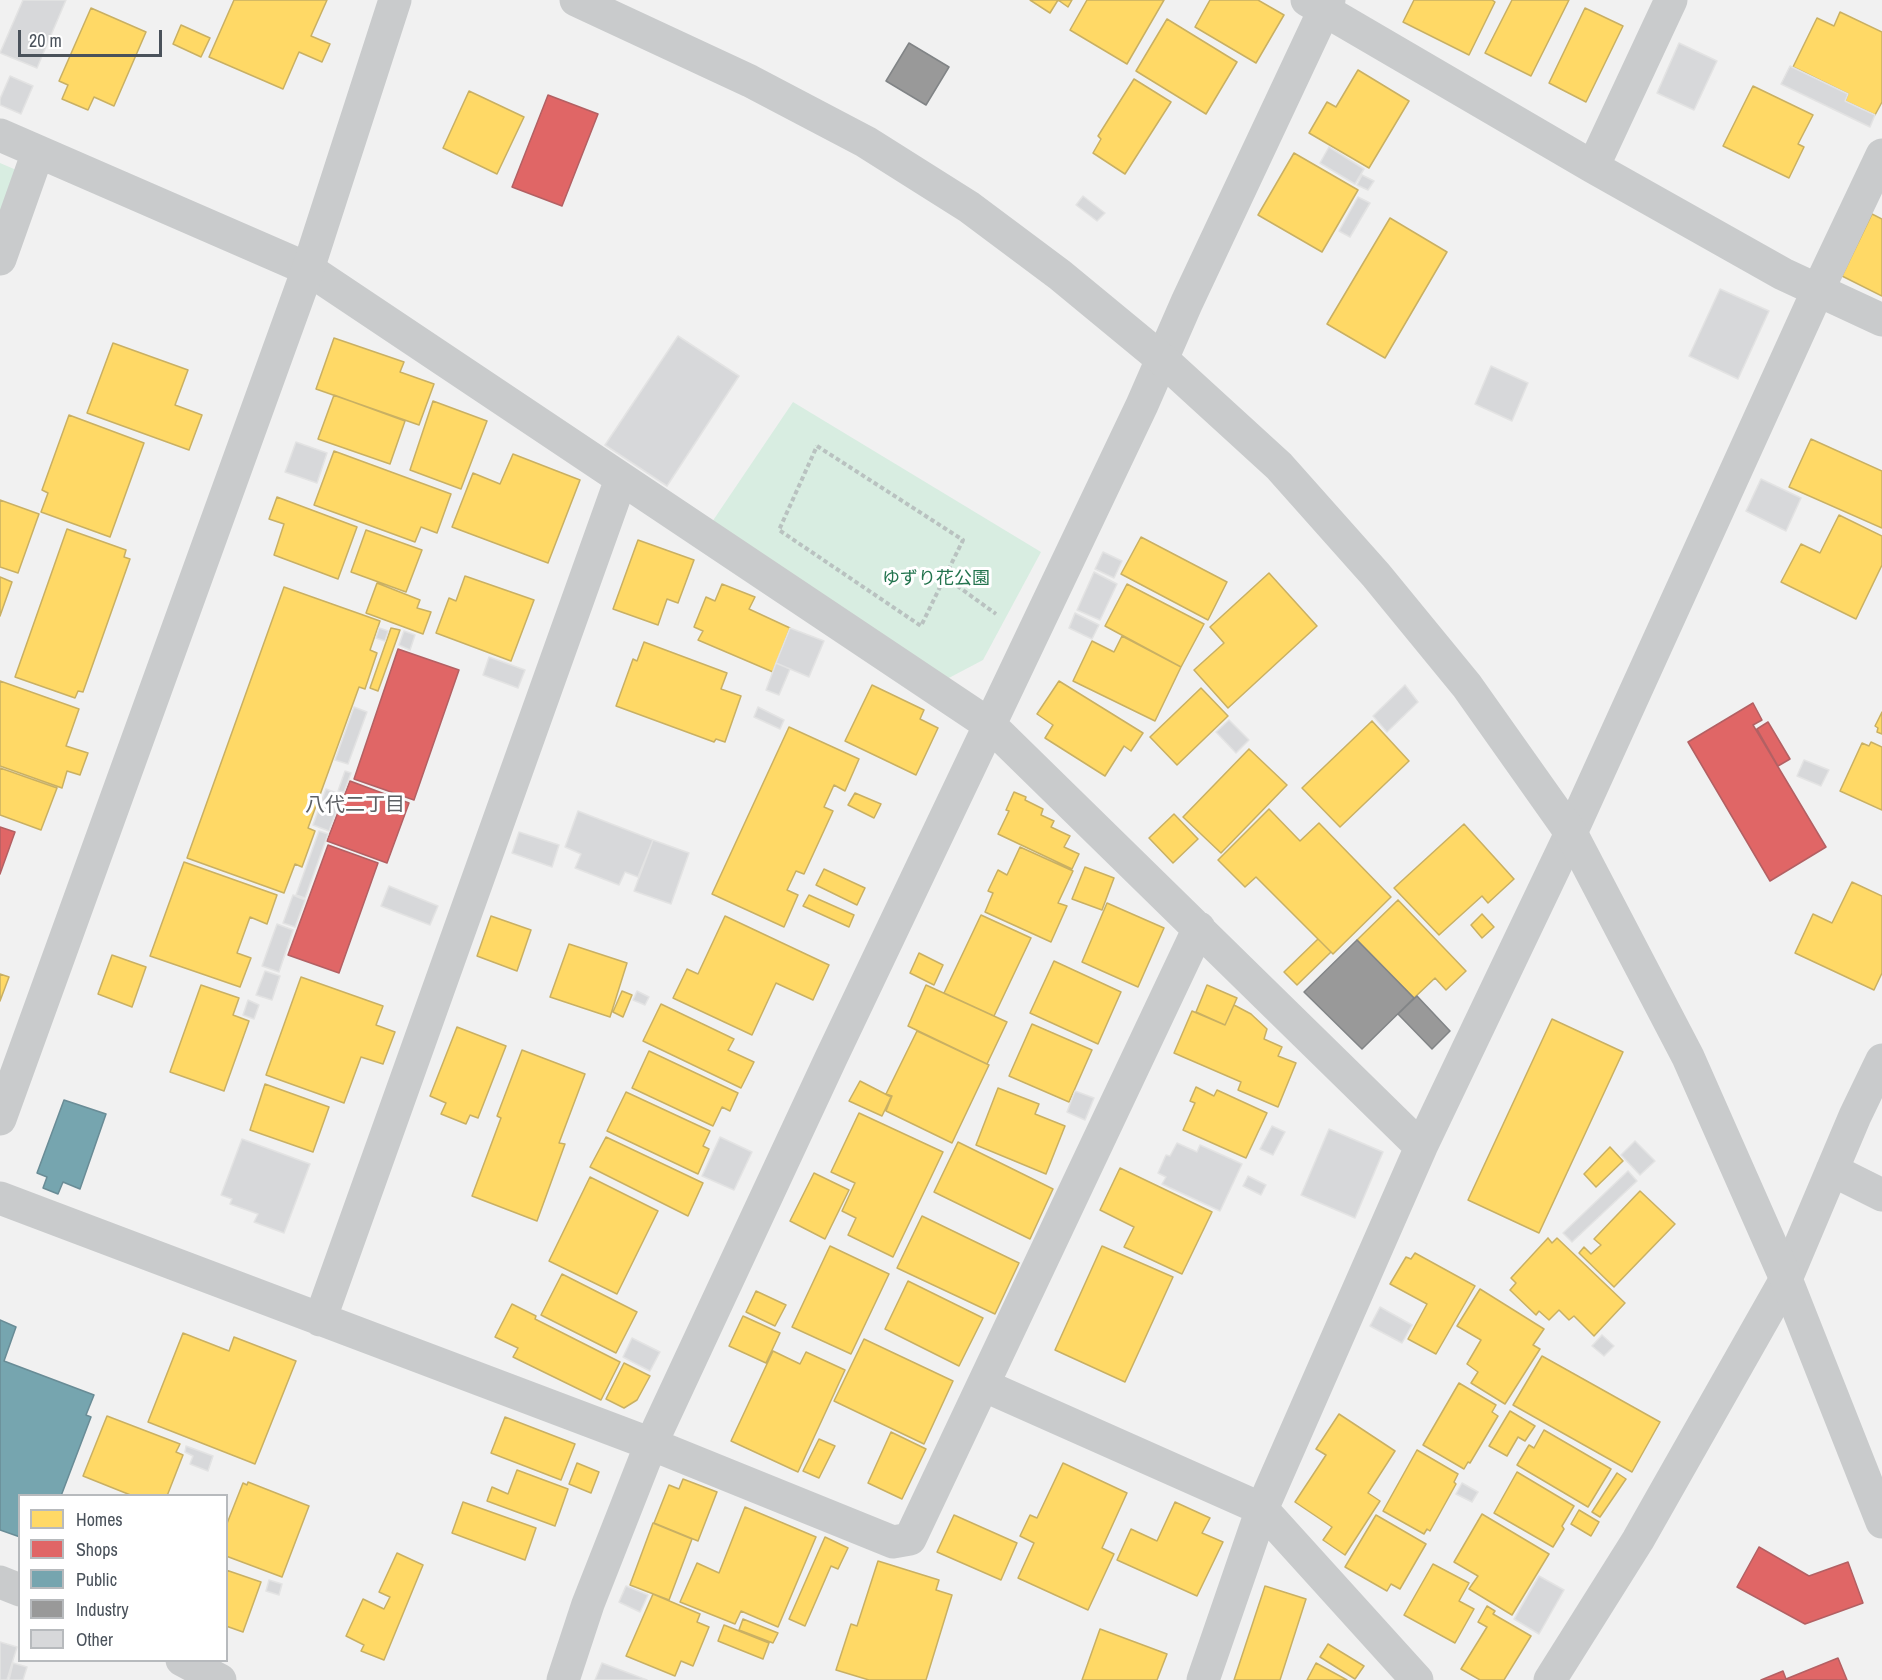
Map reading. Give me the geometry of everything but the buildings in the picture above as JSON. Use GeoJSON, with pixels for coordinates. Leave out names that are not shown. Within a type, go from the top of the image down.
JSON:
{"type":"FeatureCollection","features":[{"type":"Feature","properties":{"kind":"street"},"geometry":{"type":"LineString","coordinates":[[0,1119],[308,269],[395,0]]}},
{"type":"Feature","properties":{"kind":"street"},"geometry":{"type":"LineString","coordinates":[[576,0],[750,81],[866,142],[969,207],[1060,275],[1163,360],[1279,466],[1376,576],[1467,686],[1571,833],[1688,1057],[1786,1279],[1882,1522]]}},
{"type":"Feature","properties":{"kind":"street"},"geometry":{"type":"LineString","coordinates":[[1593,167],[1671,0]]}},
{"type":"Feature","properties":{"kind":"street"},"geometry":{"type":"LineString","coordinates":[[563,1680],[588,1604],[651,1444],[831,1058],[1163,360],[1320,3],[1593,167],[1783,274],[1882,320]]}},
{"type":"Feature","properties":{"kind":"street"},"geometry":{"type":"LineString","coordinates":[[0,135],[308,269],[990,725],[1421,1147]]}},
{"type":"Feature","properties":{"kind":"street"},"geometry":{"type":"LineString","coordinates":[[0,258],[38,152]]}},
{"type":"Feature","properties":{"kind":"street"},"geometry":{"type":"LineString","coordinates":[[1203,1680],[1262,1509],[1421,1147],[1571,833],[1818,290],[1882,155]]}},
{"type":"Feature","properties":{"kind":"street"},"geometry":{"type":"LineString","coordinates":[[320,1320],[621,479]]}},
{"type":"Feature","properties":{"kind":"street"},"geometry":{"type":"LineString","coordinates":[[0,1198],[651,1444],[893,1542],[910,1539],[1199,928]]}},
{"type":"Feature","properties":{"kind":"street"},"geometry":{"type":"LineString","coordinates":[[1550,1680],[1638,1540],[1786,1279],[1855,1116],[1882,1060]]}},
{"type":"Feature","properties":{"kind":"street"},"geometry":{"type":"LineString","coordinates":[[1832,1170],[1882,1195]]}},
{"type":"Feature","properties":{"kind":"street"},"geometry":{"type":"LineString","coordinates":[[983,1385],[1262,1509],[1417,1680]]}},
{"type":"Feature","properties":{"kind":"street"},"geometry":{"type":"LineString","coordinates":[[0,1582],[18,1589]]}},
{"type":"Feature","properties":{"kind":"street"},"geometry":{"type":"LineString","coordinates":[[186,1662],[220,1680]]}},
{"type":"Feature","properties":{"kind":"path"},"geometry":{"type":"LineString","coordinates":[[817,446],[963,540],[945,577],[921,626],[779,530],[817,446]]}},
{"type":"Feature","properties":{"kind":"path"},"geometry":{"type":"LineString","coordinates":[[945,577],[1031,639]]}},
{"type":"Feature","properties":{"kind":"green space"},"geometry":{"type":"Polygon","coordinates":[[[0,163],[21,172],[0,231],[0,163]]]}},
{"type":"Feature","properties":{"kind":"green space","name":"ゆずり花公園"},"geometry":{"type":"Polygon","coordinates":[[[793,402],[1041,552],[983,660],[945,680],[712,522],[793,402]]]}},
{"type":"Feature","properties":{"kind":"district","name":"八代二丁目"},"geometry":{"type":"Point","coordinates":[355,806]}}]}
